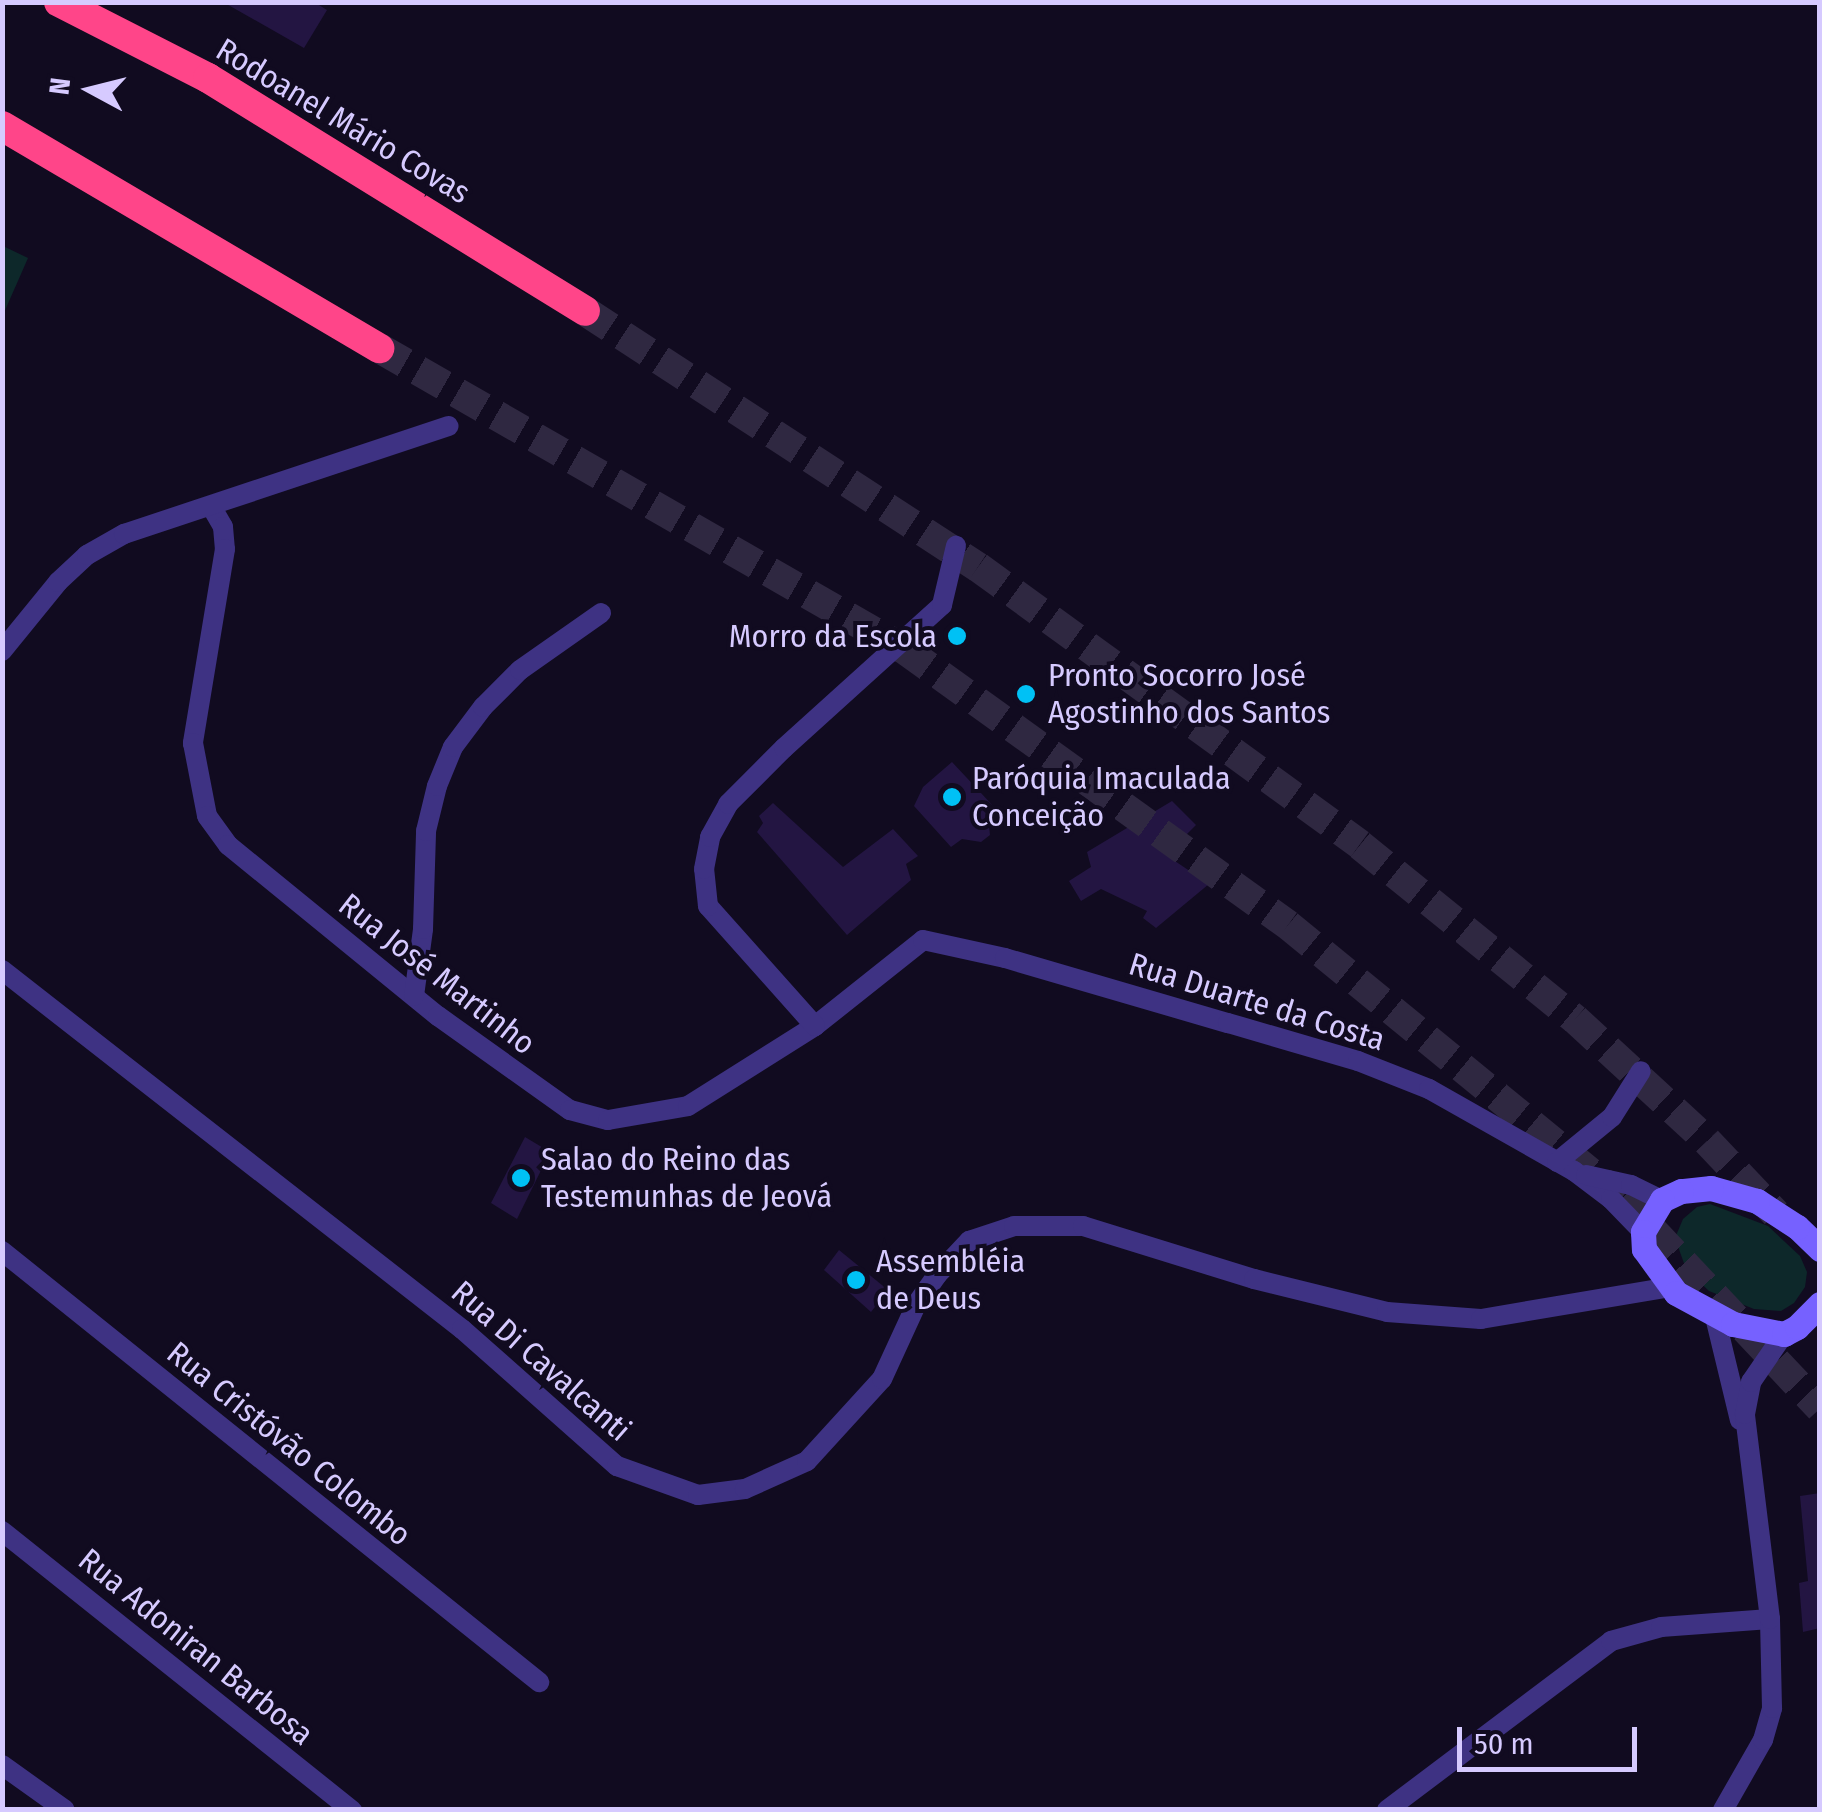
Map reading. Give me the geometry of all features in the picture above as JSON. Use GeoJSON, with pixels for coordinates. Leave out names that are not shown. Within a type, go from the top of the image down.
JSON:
{"type":"FeatureCollection","features":[{"type":"Feature","properties":{"kind":"highway","name":"Rodoanel Mário Covas"},"geometry":{"type":"LineString","coordinates":[[59,2],[208,78],[586,310]]}},
{"type":"Feature","properties":{"kind":"highway"},"geometry":{"type":"LineString","coordinates":[[2,126],[379,348]]}},
{"type":"Feature","properties":{"kind":"street"},"geometry":{"type":"LineString","coordinates":[[2,652],[22,623],[87,555],[162,518],[211,506],[448,426]]}},
{"type":"Feature","properties":{"kind":"street","name":"Rua José Martinho"},"geometry":{"type":"LineString","coordinates":[[211,506],[222,528],[225,548],[192,742],[207,816],[228,845],[541,1094],[570,1110],[608,1120],[688,1106],[814,1026],[923,940]]}},
{"type":"Feature","properties":{"kind":"street"},"geometry":{"type":"LineString","coordinates":[[814,1026],[708,906],[704,869],[710,836],[728,804],[784,748],[942,605],[956,546]]}},
{"type":"Feature","properties":{"kind":"street"},"geometry":{"type":"LineString","coordinates":[[414,996],[423,930],[426,832],[436,786],[453,748],[483,706],[520,670],[601,613]]}},
{"type":"Feature","properties":{"kind":"street","name":"Rua Duarte da Costa"},"geometry":{"type":"LineString","coordinates":[[923,940],[1005,958],[1358,1061],[1430,1089],[1565,1166],[1611,1200],[1642,1232]]}},
{"type":"Feature","properties":{"kind":"street","name":"Rua Di Cavalcanti"},"geometry":{"type":"LineString","coordinates":[[2,970],[462,1329],[617,1466],[698,1495],[745,1490],[807,1461],[882,1379],[916,1305],[938,1275],[968,1241],[1014,1226],[1083,1226],[1254,1278],[1387,1312],[1481,1319],[1671,1288]]}},
{"type":"Feature","properties":{"kind":"street"},"geometry":{"type":"LineString","coordinates":[[1565,1166],[1612,1117],[1642,1071]]}},
{"type":"Feature","properties":{"kind":"street","name":"Rua Duarte da Costa"},"geometry":{"type":"LineString","coordinates":[[1565,1166],[1631,1185],[1662,1200]]}},
{"type":"Feature","properties":{"kind":"street"},"geometry":{"type":"LineString","coordinates":[[1800,1332],[1753,1330],[1715,1316],[1671,1288],[1644,1250],[1642,1232],[1662,1200],[1681,1190],[1711,1188],[1739,1194],[1778,1213],[1820,1249]]}},
{"type":"Feature","properties":{"kind":"street","name":"Rua Cristóvão Colombo"},"geometry":{"type":"LineString","coordinates":[[2,1251],[539,1682]]}},
{"type":"Feature","properties":{"kind":"street"},"geometry":{"type":"LineString","coordinates":[[1723,1810],[1764,1740],[1772,1708],[1770,1618],[1745,1414],[1752,1382],[1800,1332],[1820,1304]]}},
{"type":"Feature","properties":{"kind":"street"},"geometry":{"type":"LineString","coordinates":[[1715,1316],[1747,1446]]}},
{"type":"Feature","properties":{"kind":"street","name":"Rua Adoniran Barbosa"},"geometry":{"type":"LineString","coordinates":[[2,1531],[352,1810]]}},
{"type":"Feature","properties":{"kind":"street"},"geometry":{"type":"LineString","coordinates":[[1387,1810],[1611,1641],[1660,1627],[1770,1618]]}},
{"type":"Feature","properties":{"kind":"street"},"geometry":{"type":"LineString","coordinates":[[2,1766],[64,1810]]}},
{"type":"Feature","properties":{"kind":"green space"},"geometry":{"type":"Polygon","coordinates":[[[3,246],[28,258],[3,315],[3,246]]]}},
{"type":"Feature","properties":{"kind":"green space"},"geometry":{"type":"Polygon","coordinates":[[[1710,1204],[1768,1226],[1800,1256],[1807,1272],[1805,1287],[1794,1303],[1781,1311],[1754,1309],[1709,1291],[1686,1269],[1675,1238],[1683,1219],[1697,1207],[1710,1204]]]}},
{"type":"Feature","properties":{"kind":"building"},"geometry":{"type":"Polygon","coordinates":[[[223,2],[314,2],[327,10],[304,48],[223,2]]]}},
{"type":"Feature","properties":{"kind":"building","name":"Paróquia Imaculada Conceição"},"geometry":{"type":"Polygon","coordinates":[[[952,762],[995,808],[988,816],[990,835],[981,842],[962,839],[951,847],[914,806],[923,787],[952,762]]]}},
{"type":"Feature","properties":{"kind":"building"},"geometry":{"type":"Polygon","coordinates":[[[1172,801],[1196,825],[1166,855],[1209,884],[1156,928],[1143,918],[1147,911],[1101,889],[1081,901],[1069,881],[1091,867],[1087,852],[1172,801]]]}},
{"type":"Feature","properties":{"kind":"building"},"geometry":{"type":"Polygon","coordinates":[[[773,803],[843,867],[893,829],[918,856],[906,864],[911,880],[847,935],[757,832],[763,823],[759,816],[773,803]]]}},
{"type":"Feature","properties":{"kind":"building","name":"Salao do Reino das Testemunhas de Jeová"},"geometry":{"type":"Polygon","coordinates":[[[525,1137],[550,1152],[517,1219],[491,1203],[525,1137]]]}},
{"type":"Feature","properties":{"kind":"building","name":"Assembléia de Deus"},"geometry":{"type":"Polygon","coordinates":[[[839,1250],[888,1290],[871,1312],[824,1270],[839,1250]]]}},
{"type":"Feature","properties":{"kind":"building"},"geometry":{"type":"Polygon","coordinates":[[[1820,1493],[1820,1628],[1803,1632],[1799,1583],[1808,1581],[1800,1496],[1820,1493]]]}},
{"type":"Feature","properties":{"kind":"tunnel"},"geometry":{"type":"LineString","coordinates":[[585,311],[978,567],[1360,845],[1575,1019],[1707,1141],[1776,1214]]}},
{"type":"Feature","properties":{"kind":"tunnel"},"geometry":{"type":"LineString","coordinates":[[379,348],[904,649],[1288,925],[1622,1198],[1820,1408]]}},
{"type":"Feature","properties":{"kind":"place","name":"Morro da Escola"},"geometry":{"type":"Point","coordinates":[957,636]}},
{"type":"Feature","properties":{"kind":"place","name":"Pronto Socorro José Agostinho dos Santos"},"geometry":{"type":"Point","coordinates":[1026,694]}},
{"type":"Feature","properties":{"kind":"place","name":"Paróquia Imaculada Conceição"},"geometry":{"type":"Point","coordinates":[952,797]}},
{"type":"Feature","properties":{"kind":"place","name":"Salao do Reino das Testemunhas de Jeová"},"geometry":{"type":"Point","coordinates":[521,1178]}},
{"type":"Feature","properties":{"kind":"place","name":"Assembléia de Deus"},"geometry":{"type":"Point","coordinates":[856,1280]}}]}
